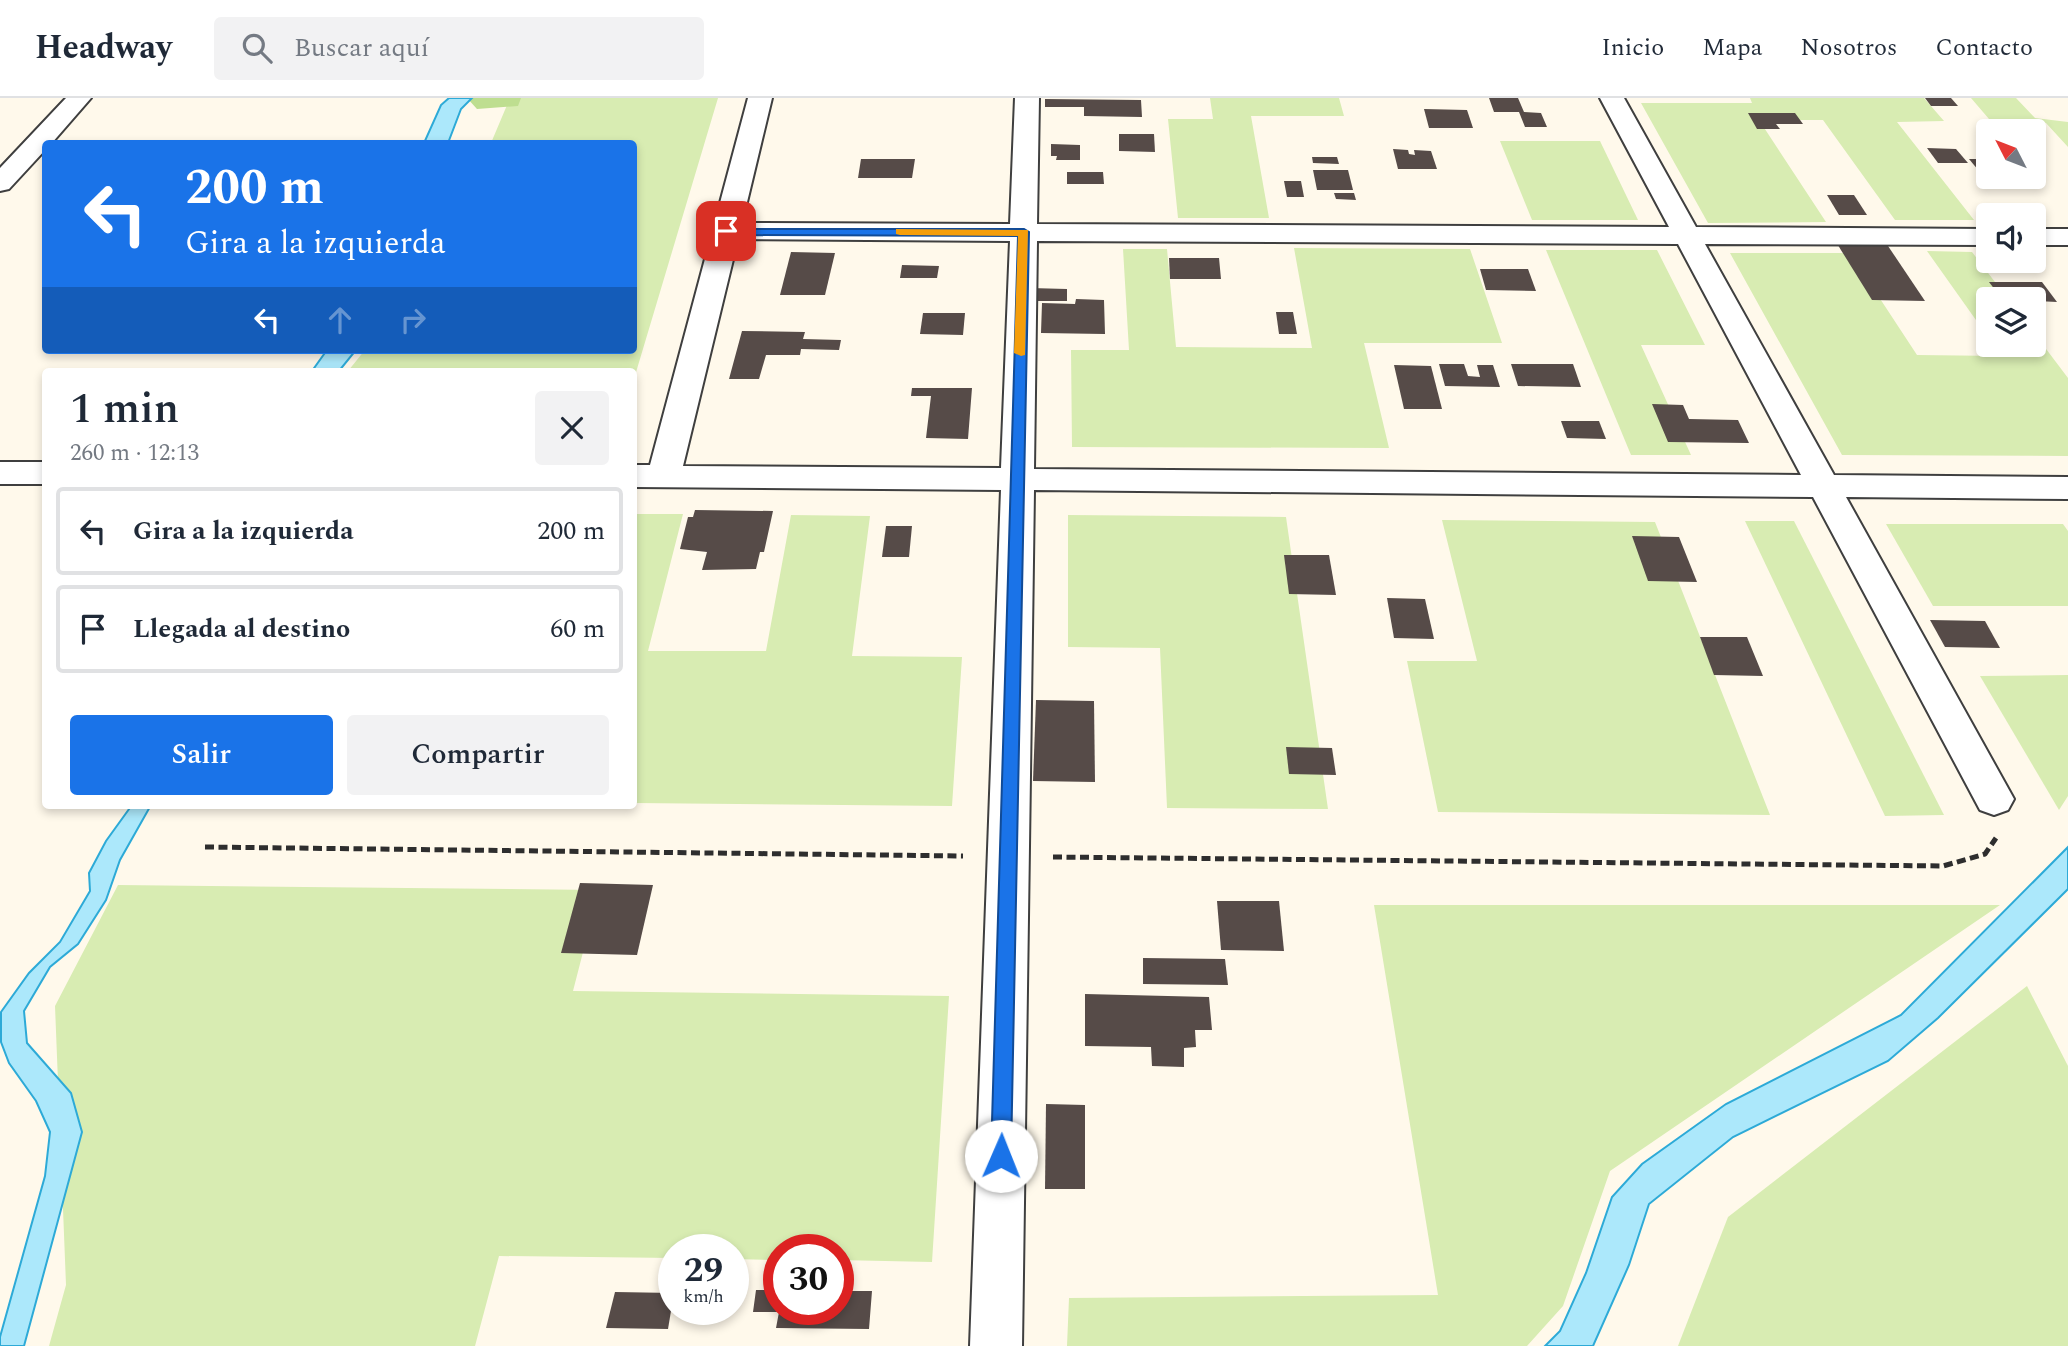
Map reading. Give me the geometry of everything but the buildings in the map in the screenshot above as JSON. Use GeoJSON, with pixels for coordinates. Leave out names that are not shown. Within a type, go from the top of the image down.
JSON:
{"type":"FeatureCollection","features":[{"type":"Feature","properties":{"kind":"street"},"geometry":{"type":"LineString","coordinates":[[0,183],[79,98]]}},
{"type":"Feature","properties":{"kind":"street"},"geometry":{"type":"LineString","coordinates":[[760,98],[726,231],[649,476],[2068,488]]}},
{"type":"Feature","properties":{"kind":"street"},"geometry":{"type":"LineString","coordinates":[[996,1346],[1027,98]]}},
{"type":"Feature","properties":{"kind":"street"},"geometry":{"type":"LineString","coordinates":[[1612,98],[1994,799]]}},
{"type":"Feature","properties":{"kind":"street"},"geometry":{"type":"LineString","coordinates":[[726,231],[1976,237]]}},
{"type":"Feature","properties":{"kind":"street"},"geometry":{"type":"LineString","coordinates":[[2046,237],[2068,237]]}},
{"type":"Feature","properties":{"kind":"street"},"geometry":{"type":"LineString","coordinates":[[0,474],[42,473]]}},
{"type":"Feature","properties":{"kind":"path"},"geometry":{"type":"LineString","coordinates":[[205,847],[1943,866],[1984,854],[1997,835],[1994,799]]}},
{"type":"Feature","properties":{"kind":"green space"},"geometry":{"type":"Polygon","coordinates":[[[467,98],[521,98],[518,106],[477,109],[467,98]]]}},
{"type":"Feature","properties":{"kind":"green space"},"geometry":{"type":"Polygon","coordinates":[[[510,98],[718,98],[637,369],[350,368],[362,354],[637,354],[637,140],[492,140],[510,98]]]}},
{"type":"Feature","properties":{"kind":"green space"},"geometry":{"type":"Polygon","coordinates":[[[1210,98],[1339,98],[1344,116],[1251,116],[1269,218],[1178,218],[1168,119],[1213,119],[1210,98]]]}},
{"type":"Feature","properties":{"kind":"green space"},"geometry":{"type":"Polygon","coordinates":[[[1750,98],[1924,98],[1944,121],[1897,122],[1974,220],[1895,220],[1823,120],[1759,120],[1826,222],[1708,223],[1641,103],[1752,103],[1750,98]]]}},
{"type":"Feature","properties":{"kind":"green space"},"geometry":{"type":"Polygon","coordinates":[[[1971,98],[2016,98],[2035,118],[2043,119],[2033,119],[1989,119],[1971,98]]]}},
{"type":"Feature","properties":{"kind":"green space"},"geometry":{"type":"Polygon","coordinates":[[[2046,119],[2068,122],[2068,147],[2046,123],[2046,119]]]}},
{"type":"Feature","properties":{"kind":"green space"},"geometry":{"type":"Polygon","coordinates":[[[1500,141],[1600,141],[1638,220],[1532,220],[1500,141]]]}},
{"type":"Feature","properties":{"kind":"green space"},"geometry":{"type":"Polygon","coordinates":[[[1294,248],[1470,249],[1502,343],[1364,343],[1389,448],[1072,447],[1071,350],[1129,350],[1123,249],[1167,249],[1176,347],[1312,348],[1294,248]]]}},
{"type":"Feature","properties":{"kind":"green space"},"geometry":{"type":"Polygon","coordinates":[[[1546,250],[1657,250],[1705,345],[1641,345],[1691,455],[1631,455],[1546,250]]]}},
{"type":"Feature","properties":{"kind":"green space"},"geometry":{"type":"Polygon","coordinates":[[[1927,251],[1972,252],[1976,257],[1976,273],[1988,273],[1999,287],[1976,287],[1976,320],[1927,251]]]}},
{"type":"Feature","properties":{"kind":"green space"},"geometry":{"type":"Polygon","coordinates":[[[1730,253],[1850,253],[1917,355],[2046,357],[2046,349],[2068,378],[2068,456],[1842,455],[1730,253]]]}},
{"type":"Feature","properties":{"kind":"green space"},"geometry":{"type":"Polygon","coordinates":[[[637,514],[683,514],[648,651],[766,651],[791,515],[870,516],[852,656],[962,657],[952,806],[637,803],[637,514]]]}},
{"type":"Feature","properties":{"kind":"green space"},"geometry":{"type":"Polygon","coordinates":[[[1068,515],[1286,517],[1328,809],[1167,808],[1160,648],[1068,647],[1068,515]]]}},
{"type":"Feature","properties":{"kind":"green space"},"geometry":{"type":"Polygon","coordinates":[[[1442,520],[1655,522],[1770,815],[1438,812],[1407,661],[1477,661],[1442,520]]]}},
{"type":"Feature","properties":{"kind":"green space"},"geometry":{"type":"Polygon","coordinates":[[[1745,521],[1794,521],[1944,815],[1885,816],[1745,521]]]}},
{"type":"Feature","properties":{"kind":"green space"},"geometry":{"type":"Polygon","coordinates":[[[1886,524],[2063,524],[2068,531],[2068,606],[1933,606],[1886,524]]]}},
{"type":"Feature","properties":{"kind":"green space"},"geometry":{"type":"Polygon","coordinates":[[[2068,675],[2068,796],[2059,810],[1980,676],[2068,675]]]}},
{"type":"Feature","properties":{"kind":"green space"},"geometry":{"type":"Polygon","coordinates":[[[118,885],[599,890],[573,991],[949,996],[932,1262],[854,1260],[854,1234],[763,1234],[763,1260],[749,1259],[749,1234],[658,1234],[658,1258],[499,1256],[475,1346],[49,1346],[66,1285],[55,1006],[118,885]]]}},
{"type":"Feature","properties":{"kind":"green space"},"geometry":{"type":"Polygon","coordinates":[[[1374,905],[2000,905],[1610,1171],[1563,1306],[1527,1346],[1067,1346],[1069,1298],[1438,1295],[1374,905]]]}},
{"type":"Feature","properties":{"kind":"green space"},"geometry":{"type":"Polygon","coordinates":[[[2027,986],[2068,1066],[2068,1346],[1678,1346],[1728,1217],[2027,986]]]}},
{"type":"Feature","properties":{"kind":"water"},"geometry":{"type":"Polygon","coordinates":[[[449,98],[472,98],[461,109],[449,140],[425,140],[441,105],[449,98]]]}},
{"type":"Feature","properties":{"kind":"water"},"geometry":{"type":"Polygon","coordinates":[[[324,354],[353,354],[341,368],[314,368],[324,354]]]}},
{"type":"Feature","properties":{"kind":"water"},"geometry":{"type":"Polygon","coordinates":[[[129,809],[149,809],[120,860],[106,900],[78,944],[50,967],[24,1011],[27,1043],[71,1093],[82,1132],[24,1346],[0,1346],[0,1337],[45,1176],[50,1132],[36,1101],[9,1063],[1,1042],[1,1012],[29,973],[60,942],[90,891],[89,873],[106,841],[129,809]]]}},
{"type":"Feature","properties":{"kind":"water"},"geometry":{"type":"Polygon","coordinates":[[[2068,847],[2068,889],[1938,1018],[1888,1061],[1733,1137],[1649,1204],[1629,1265],[1593,1346],[1545,1346],[1560,1331],[1586,1273],[1612,1197],[1642,1164],[1726,1104],[1901,1015],[2068,847]]]}},
{"type":"Feature","properties":{"kind":"slow traffic"},"geometry":{"type":"LineString","coordinates":[[900,232],[1024,232],[1021,353]]}},
{"type":"Feature","properties":{"kind":"route"},"geometry":{"type":"LineString","coordinates":[[726,231],[1024,232],[1001,1156]]}}]}
